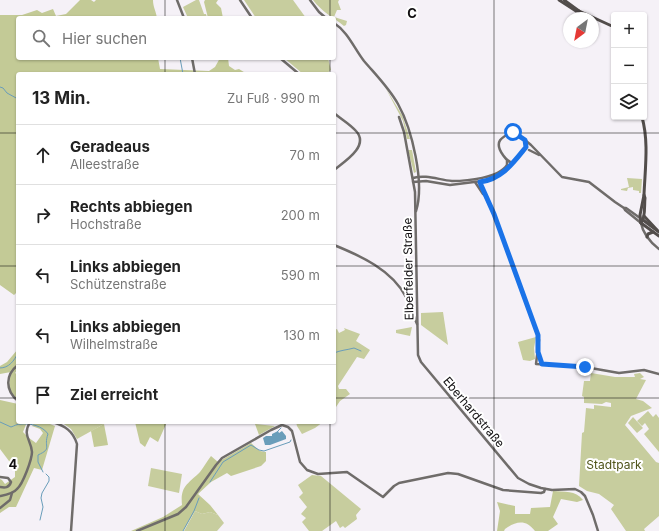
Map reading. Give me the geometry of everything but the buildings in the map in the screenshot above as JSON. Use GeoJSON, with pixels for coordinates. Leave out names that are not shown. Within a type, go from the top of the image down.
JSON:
{"type":"FeatureCollection","features":[{"type":"Feature","properties":{"kind":"main road"},"geometry":{"type":"LineString","coordinates":[[177,0],[183,16]]}},
{"type":"Feature","properties":{"kind":"main road"},"geometry":{"type":"LineString","coordinates":[[240,0],[251,16]]}},
{"type":"Feature","properties":{"kind":"main road"},"geometry":{"type":"LineString","coordinates":[[310,0],[324,16]]}},
{"type":"Feature","properties":{"kind":"main road"},"geometry":{"type":"LineString","coordinates":[[559,0],[578,11],[611,26]]}},
{"type":"Feature","properties":{"kind":"main road"},"geometry":{"type":"LineString","coordinates":[[564,0],[578,11]]}},
{"type":"Feature","properties":{"kind":"main road","name":"Elberfelder Straße"},"geometry":{"type":"LineString","coordinates":[[336,25],[345,32],[365,61],[384,83],[397,103],[408,128],[418,176],[416,211]]}},
{"type":"Feature","properties":{"kind":"main road"},"geometry":{"type":"LineString","coordinates":[[192,60],[195,72]]}},
{"type":"Feature","properties":{"kind":"main road"},"geometry":{"type":"LineString","coordinates":[[282,60],[297,72]]}},
{"type":"Feature","properties":{"kind":"main road"},"geometry":{"type":"LineString","coordinates":[[336,115],[356,130],[360,140],[359,146],[354,153],[336,168]]}},
{"type":"Feature","properties":{"kind":"main road","name":"Elberfelder Straße"},"geometry":{"type":"LineString","coordinates":[[399,117],[404,132],[413,180],[416,211],[418,327]]}},
{"type":"Feature","properties":{"kind":"main road"},"geometry":{"type":"LineString","coordinates":[[643,120],[646,137],[645,198],[642,229],[647,238],[659,249]]}},
{"type":"Feature","properties":{"kind":"main road"},"geometry":{"type":"LineString","coordinates":[[513,163],[507,161],[500,152],[498,144],[504,136],[514,131],[536,150],[562,177],[588,181],[624,208],[624,210],[644,220],[658,231]]}},
{"type":"Feature","properties":{"kind":"main road"},"geometry":{"type":"LineString","coordinates":[[525,140],[527,148],[541,156]]}},
{"type":"Feature","properties":{"kind":"main road"},"geometry":{"type":"LineString","coordinates":[[406,146],[412,144]]}},
{"type":"Feature","properties":{"kind":"main road"},"geometry":{"type":"LineString","coordinates":[[527,148],[536,150]]}},
{"type":"Feature","properties":{"kind":"main road"},"geometry":{"type":"LineString","coordinates":[[413,180],[450,185],[490,180],[498,176],[527,148]]}},
{"type":"Feature","properties":{"kind":"main road"},"geometry":{"type":"LineString","coordinates":[[413,180],[418,176],[453,181],[484,177],[501,172],[508,164],[507,161]]}},
{"type":"Feature","properties":{"kind":"main road"},"geometry":{"type":"LineString","coordinates":[[476,178],[480,182],[494,214],[538,335],[536,364],[585,367],[619,373],[646,370],[659,374]]}},
{"type":"Feature","properties":{"kind":"main road"},"geometry":{"type":"LineString","coordinates":[[476,178],[475,182],[485,196]]}},
{"type":"Feature","properties":{"kind":"main road"},"geometry":{"type":"LineString","coordinates":[[640,218],[644,195]]}},
{"type":"Feature","properties":{"kind":"main road"},"geometry":{"type":"LineString","coordinates":[[624,208],[644,220],[653,232],[659,236]]}},
{"type":"Feature","properties":{"kind":"main road"},"geometry":{"type":"LineString","coordinates":[[634,213],[638,212],[641,208]]}},
{"type":"Feature","properties":{"kind":"main road"},"geometry":{"type":"LineString","coordinates":[[647,238],[648,234],[653,232]]}},
{"type":"Feature","properties":{"kind":"main road"},"geometry":{"type":"LineString","coordinates":[[336,246],[371,262],[389,276],[406,298],[418,327]]}},
{"type":"Feature","properties":{"kind":"main road","name":"Eberhardstraße"},"geometry":{"type":"LineString","coordinates":[[418,327],[418,355],[425,368],[514,474],[529,484],[545,489]]}},
{"type":"Feature","properties":{"kind":"main road"},"geometry":{"type":"LineString","coordinates":[[538,352],[542,364]]}},
{"type":"Feature","properties":{"kind":"main road"},"geometry":{"type":"LineString","coordinates":[[16,367],[10,372],[8,381],[10,391],[16,398]]}},
{"type":"Feature","properties":{"kind":"main road"},"geometry":{"type":"LineString","coordinates":[[0,496],[12,493],[20,486],[32,455],[26,434],[29,424]]}},
{"type":"Feature","properties":{"kind":"main road"},"geometry":{"type":"LineString","coordinates":[[57,424],[70,430],[77,444],[71,531]]}},
{"type":"Feature","properties":{"kind":"main road"},"geometry":{"type":"LineString","coordinates":[[138,531],[178,514],[186,507],[222,458],[282,425],[288,427],[292,431],[300,462],[307,470],[319,474],[347,472],[383,497],[394,486],[401,483],[448,473],[458,474],[503,490],[541,493],[544,492],[545,489],[575,489],[585,496],[594,515],[598,531]]}},
{"type":"Feature","properties":{"kind":"main road"},"geometry":{"type":"LineString","coordinates":[[0,477],[8,478],[11,482],[9,486],[0,486]]}},
{"type":"Feature","properties":{"kind":"main road"},"geometry":{"type":"LineString","coordinates":[[0,508],[10,500],[12,493]]}},
{"type":"Feature","properties":{"kind":"green space"},"geometry":{"type":"Polygon","coordinates":[[[80,0],[91,0],[94,2],[96,0],[153,0],[156,16],[56,16],[66,14],[80,0]]]}},
{"type":"Feature","properties":{"kind":"green space"},"geometry":{"type":"Polygon","coordinates":[[[196,0],[199,0],[204,14],[206,14],[206,16],[187,16],[183,7],[196,0]]]}},
{"type":"Feature","properties":{"kind":"green space"},"geometry":{"type":"Polygon","coordinates":[[[205,0],[218,0],[216,3],[221,8],[223,16],[208,16],[204,2],[205,0]]]}},
{"type":"Feature","properties":{"kind":"green space"},"geometry":{"type":"Polygon","coordinates":[[[244,0],[293,0],[305,16],[255,16],[244,0]]]}},
{"type":"Feature","properties":{"kind":"green space"},"geometry":{"type":"Polygon","coordinates":[[[313,0],[339,0],[338,2],[341,10],[337,10],[334,16],[331,16],[320,8],[313,0]]]}},
{"type":"Feature","properties":{"kind":"green space"},"geometry":{"type":"Polygon","coordinates":[[[53,9],[56,16],[16,16],[16,60],[158,60],[160,69],[209,71],[215,67],[219,60],[228,60],[229,66],[235,70],[239,69],[244,72],[16,72],[16,293],[14,295],[0,285],[0,15],[22,15],[37,10],[42,13],[53,9]]]}},
{"type":"Feature","properties":{"kind":"green space"},"geometry":{"type":"Polygon","coordinates":[[[336,18],[347,21],[346,25],[344,26],[336,20],[336,18]]]}},
{"type":"Feature","properties":{"kind":"green space"},"geometry":{"type":"Polygon","coordinates":[[[286,60],[328,60],[331,70],[328,72],[301,72],[286,60]]]}},
{"type":"Feature","properties":{"kind":"green space"},"geometry":{"type":"Polygon","coordinates":[[[385,87],[402,115],[410,139],[407,139],[403,121],[385,87]]]}},
{"type":"Feature","properties":{"kind":"green space"},"geometry":{"type":"Polygon","coordinates":[[[408,150],[412,150],[416,172],[414,173],[408,150]]]}},
{"type":"Feature","properties":{"kind":"green space"},"geometry":{"type":"Polygon","coordinates":[[[627,178],[642,179],[641,193],[633,190],[633,187],[628,188],[627,191],[621,190],[629,187],[627,178]]]}},
{"type":"Feature","properties":{"kind":"green space"},"geometry":{"type":"Polygon","coordinates":[[[443,312],[448,345],[421,325],[421,313],[443,312]]]}},
{"type":"Feature","properties":{"kind":"green space"},"geometry":{"type":"Polygon","coordinates":[[[412,327],[410,336],[396,333],[396,330],[412,327]]]}},
{"type":"Feature","properties":{"kind":"green space"},"geometry":{"type":"Polygon","coordinates":[[[344,328],[360,334],[356,341],[370,350],[364,359],[357,357],[338,386],[339,389],[346,389],[350,394],[340,401],[336,407],[336,329],[339,333],[345,330],[344,328]]]}},
{"type":"Feature","properties":{"kind":"green space"},"geometry":{"type":"Polygon","coordinates":[[[536,337],[534,348],[535,359],[530,361],[523,360],[518,342],[536,337]]]}},
{"type":"Feature","properties":{"kind":"green space"},"geometry":{"type":"Polygon","coordinates":[[[16,351],[16,398],[10,391],[9,384],[11,372],[0,374],[0,366],[7,362],[16,351]]]}},
{"type":"Feature","properties":{"kind":"green space","name":"Stadtpark"},"geometry":{"type":"Polygon","coordinates":[[[591,373],[615,377],[635,377],[634,374],[640,373],[644,377],[640,379],[646,380],[636,399],[643,401],[652,408],[631,416],[625,425],[656,462],[659,463],[659,516],[644,529],[645,531],[626,531],[611,509],[614,505],[599,494],[587,491],[579,486],[582,433],[584,432],[586,408],[594,409],[594,405],[611,407],[611,403],[606,402],[602,404],[584,403],[584,397],[582,396],[584,381],[590,381],[591,373]]]}},
{"type":"Feature","properties":{"kind":"green space"},"geometry":{"type":"Polygon","coordinates":[[[0,400],[16,404],[16,424],[26,424],[23,432],[36,443],[43,433],[40,429],[32,426],[34,424],[50,424],[55,426],[42,470],[34,468],[16,507],[9,507],[0,513],[0,479],[5,484],[15,477],[15,469],[0,449],[0,400]]]}},
{"type":"Feature","properties":{"kind":"green space"},"geometry":{"type":"Polygon","coordinates":[[[648,411],[653,417],[656,414],[659,418],[659,452],[644,434],[649,429],[645,423],[642,426],[637,421],[648,411]]]}},
{"type":"Feature","properties":{"kind":"green space"},"geometry":{"type":"Polygon","coordinates":[[[633,417],[643,428],[637,433],[628,423],[633,417]]]}},
{"type":"Feature","properties":{"kind":"green space"},"geometry":{"type":"Polygon","coordinates":[[[64,424],[104,424],[77,439],[71,429],[64,424]]]}},
{"type":"Feature","properties":{"kind":"green space"},"geometry":{"type":"Polygon","coordinates":[[[104,424],[108,445],[94,447],[91,431],[104,424]]]}},
{"type":"Feature","properties":{"kind":"green space"},"geometry":{"type":"Polygon","coordinates":[[[135,424],[166,424],[158,442],[150,437],[145,447],[140,443],[135,424]]]}},
{"type":"Feature","properties":{"kind":"green space"},"geometry":{"type":"Polygon","coordinates":[[[255,424],[275,426],[259,435],[255,424]]]}},
{"type":"Feature","properties":{"kind":"green space"},"geometry":{"type":"Polygon","coordinates":[[[296,424],[320,424],[302,434],[296,424]]]}},
{"type":"Feature","properties":{"kind":"green space"},"geometry":{"type":"Polygon","coordinates":[[[251,443],[260,451],[266,452],[266,461],[261,466],[231,476],[227,473],[211,482],[198,494],[218,515],[210,512],[202,514],[195,511],[183,531],[131,531],[163,517],[182,505],[182,494],[184,489],[200,472],[211,456],[218,462],[251,443]]]}},
{"type":"Feature","properties":{"kind":"green space"},"geometry":{"type":"Polygon","coordinates":[[[151,468],[182,474],[179,493],[148,486],[151,468]]]}},
{"type":"Feature","properties":{"kind":"green space"},"geometry":{"type":"Polygon","coordinates":[[[312,475],[321,476],[361,509],[356,515],[357,519],[345,528],[343,526],[340,528],[336,521],[322,531],[309,531],[302,522],[306,518],[301,514],[307,507],[299,497],[303,493],[298,485],[312,475]]]}},
{"type":"Feature","properties":{"kind":"green space"},"geometry":{"type":"Polygon","coordinates":[[[553,491],[573,493],[583,500],[577,502],[561,499],[553,517],[558,524],[548,531],[535,531],[528,524],[521,522],[513,524],[504,531],[497,531],[500,511],[497,502],[515,506],[515,514],[530,514],[531,508],[550,507],[553,491]]]}},
{"type":"Feature","properties":{"kind":"green space"},"geometry":{"type":"Polygon","coordinates":[[[195,511],[202,514],[210,512],[218,515],[224,523],[217,531],[184,531],[195,511]]]}},
{"type":"Feature","properties":{"kind":"water"},"geometry":{"type":"Polygon","coordinates":[[[278,431],[279,433],[282,431],[286,436],[286,439],[270,445],[265,445],[263,438],[266,436],[272,436],[272,434],[278,431]]]}},
{"type":"Feature","properties":{"kind":"waterway"},"geometry":{"type":"LineString","coordinates":[[180,60],[183,72]]}},
{"type":"Feature","properties":{"kind":"waterway"},"geometry":{"type":"LineString","coordinates":[[0,87],[16,98]]}},
{"type":"Feature","properties":{"kind":"waterway"},"geometry":{"type":"LineString","coordinates":[[336,352],[354,348],[361,351]]}},
{"type":"Feature","properties":{"kind":"waterway"},"geometry":{"type":"LineString","coordinates":[[0,368],[11,364],[16,357]]}},
{"type":"Feature","properties":{"kind":"waterway"},"geometry":{"type":"LineString","coordinates":[[0,422],[11,427],[20,424],[32,425],[40,427],[46,431],[48,434],[46,449],[43,453],[38,455],[38,462],[43,472]]}},
{"type":"Feature","properties":{"kind":"waterway"},"geometry":{"type":"LineString","coordinates":[[277,432],[281,428]]}},
{"type":"Feature","properties":{"kind":"waterway"},"geometry":{"type":"LineString","coordinates":[[210,482],[223,462],[251,445],[264,451],[290,442],[291,440]]}},
{"type":"Feature","properties":{"kind":"waterway"},"geometry":{"type":"LineString","coordinates":[[40,520],[43,507],[41,498],[42,493],[49,481],[49,477],[46,474]]}},
{"type":"Feature","properties":{"kind":"waterway"},"geometry":{"type":"LineString","coordinates":[[183,531],[199,498]]}},
{"type":"Feature","properties":{"kind":"route"},"geometry":{"type":"LineString","coordinates":[[513,132],[514,131],[525,140],[527,144],[526,147],[510,167],[503,173],[490,180],[480,182],[494,214],[531,314],[539,338],[538,352],[542,364],[585,367]]}}]}
